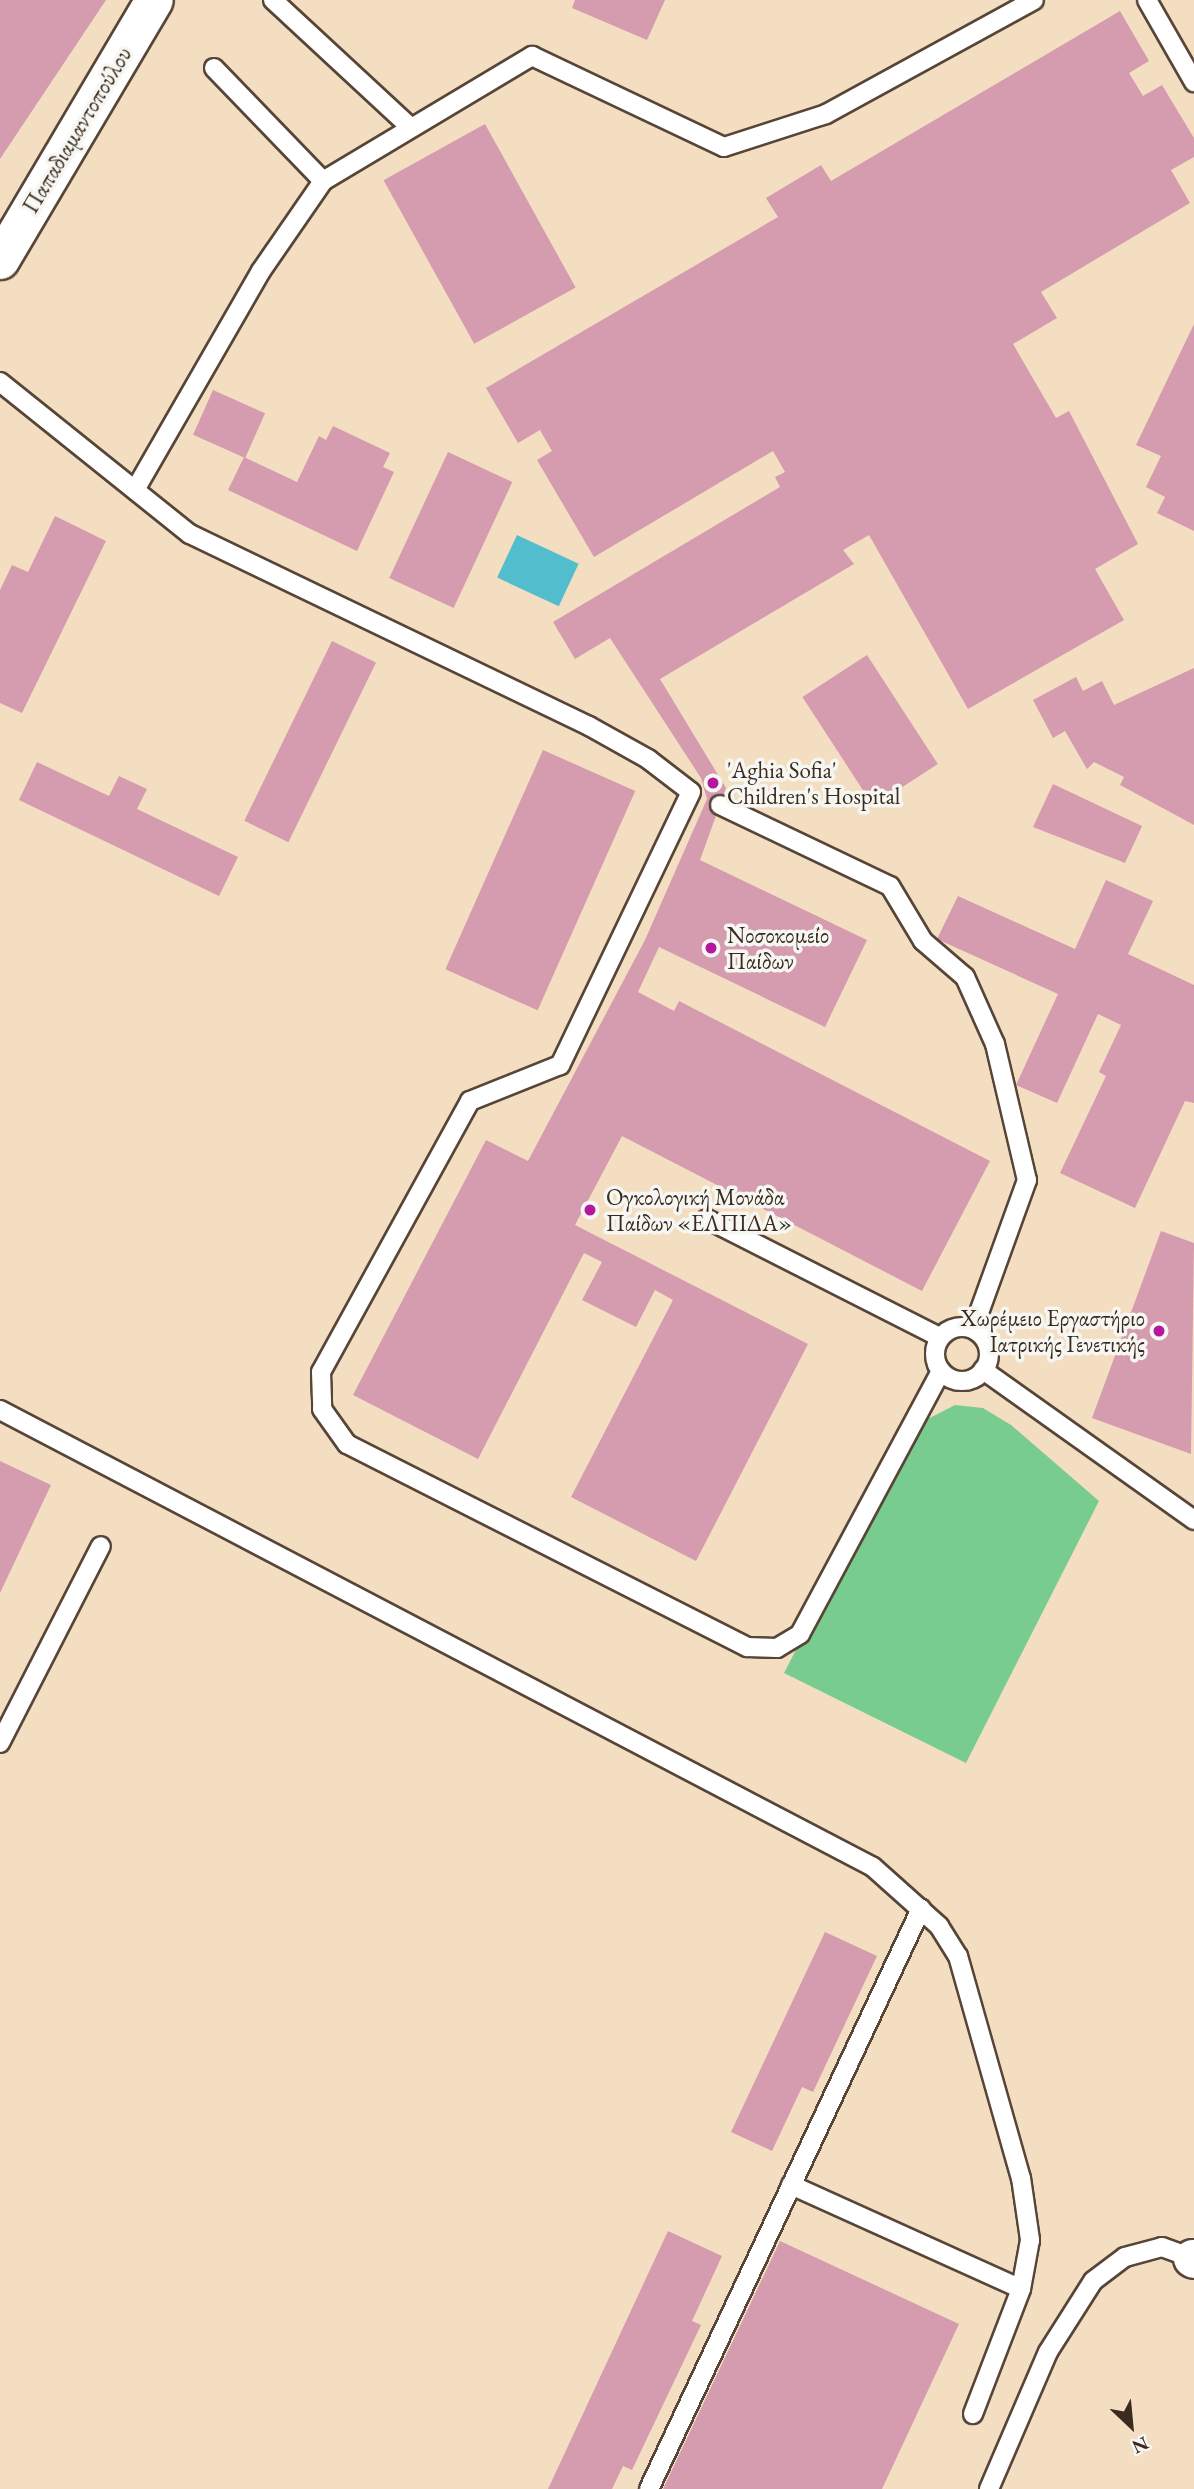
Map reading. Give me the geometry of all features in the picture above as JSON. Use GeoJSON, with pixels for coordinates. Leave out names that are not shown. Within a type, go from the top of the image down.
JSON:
{"type":"FeatureCollection","features":[{"type":"Feature","properties":{"kind":"street","name":"Παπαδιαμαντοπούλου"},"geometry":{"type":"LineString","coordinates":[[0,260],[153,0]]}},
{"type":"Feature","properties":{"kind":"lane"},"geometry":{"type":"LineString","coordinates":[[273,0],[410,127]]}},
{"type":"Feature","properties":{"kind":"lane"},"geometry":{"type":"LineString","coordinates":[[135,490],[261,271],[323,181],[532,57],[724,147],[826,114],[1034,0]]}},
{"type":"Feature","properties":{"kind":"lane"},"geometry":{"type":"LineString","coordinates":[[1147,0],[1194,82]]}},
{"type":"Feature","properties":{"kind":"lane"},"geometry":{"type":"LineString","coordinates":[[214,68],[323,181]]}},
{"type":"Feature","properties":{"kind":"lane"},"geometry":{"type":"LineString","coordinates":[[0,382],[190,534],[589,726],[706,799],[890,886],[923,941],[965,976],[995,1044],[1027,1180],[972,1329]]}},
{"type":"Feature","properties":{"kind":"lane"},"geometry":{"type":"LineString","coordinates":[[706,799],[560,1065],[470,1101],[321,1373],[322,1409],[347,1444],[747,1647],[777,1648],[800,1634],[941,1371],[935,1349],[940,1337],[949,1329],[972,1329],[988,1346],[983,1370]]}},
{"type":"Feature","properties":{"kind":"lane"},"geometry":{"type":"LineString","coordinates":[[707,1219],[940,1337]]}},
{"type":"Feature","properties":{"kind":"lane"},"geometry":{"type":"LineString","coordinates":[[941,1371],[962,1380],[983,1370]]}},
{"type":"Feature","properties":{"kind":"lane"},"geometry":{"type":"LineString","coordinates":[[983,1370],[1194,1520]]}},
{"type":"Feature","properties":{"kind":"lane"},"geometry":{"type":"LineString","coordinates":[[0,1410],[873,1867],[921,1909],[958,1956],[1021,2178],[1030,2240],[1021,2289],[972,2414]]}},
{"type":"Feature","properties":{"kind":"lane"},"geometry":{"type":"LineString","coordinates":[[0,1743],[101,1546]]}},
{"type":"Feature","properties":{"kind":"lane"},"geometry":{"type":"LineString","coordinates":[[649,2489],[921,1909]]}},
{"type":"Feature","properties":{"kind":"lane"},"geometry":{"type":"LineString","coordinates":[[791,2185],[1021,2289]]}},
{"type":"Feature","properties":{"kind":"lane"},"geometry":{"type":"LineString","coordinates":[[989,2489],[1048,2352],[1094,2281],[1125,2257],[1162,2247],[1193,2259]]}},
{"type":"Feature","properties":{"kind":"green space"},"geometry":{"type":"Polygon","coordinates":[[[955,1405],[983,1408],[1011,1425],[1099,1501],[966,1763],[784,1673],[891,1466],[918,1424],[955,1405]]]}},
{"type":"Feature","properties":{"kind":"water"},"geometry":{"type":"Polygon","coordinates":[[[517,535],[579,564],[559,606],[497,578],[517,535]]]}},
{"type":"Feature","properties":{"kind":"building"},"geometry":{"type":"Polygon","coordinates":[[[0,0],[106,0],[0,159],[0,0]]]}},
{"type":"Feature","properties":{"kind":"building"},"geometry":{"type":"Polygon","coordinates":[[[575,0],[665,0],[647,40],[572,8],[575,0]]]}},
{"type":"Feature","properties":{"kind":"building","name":"'Aghia Sofia' Children's Hospital"},"geometry":{"type":"Polygon","coordinates":[[[1120,11],[1149,61],[1129,73],[1143,96],[1162,85],[1194,138],[1194,157],[1171,170],[1190,203],[1041,292],[1057,318],[1013,344],[1056,418],[1069,411],[1138,544],[1095,569],[1124,620],[968,709],[869,535],[843,550],[854,564],[660,679],[726,788],[700,860],[867,940],[825,1027],[659,947],[638,992],[674,1011],[679,1001],[990,1161],[922,1291],[622,1136],[575,1225],[808,1344],[696,1561],[571,1497],[673,1300],[655,1290],[636,1327],[582,1300],[602,1262],[584,1253],[478,1459],[353,1395],[486,1140],[528,1161],[645,940],[707,799],[701,778],[610,638],[575,659],[553,622],[780,487],[775,477],[785,472],[773,451],[594,557],[537,460],[552,451],[540,430],[518,443],[486,388],[778,217],[766,198],[821,165],[831,181],[1120,11]]]}},
{"type":"Feature","properties":{"kind":"building"},"geometry":{"type":"Polygon","coordinates":[[[485,124],[576,288],[474,344],[384,180],[485,124]]]}},
{"type":"Feature","properties":{"kind":"building"},"geometry":{"type":"Polygon","coordinates":[[[1194,324],[1194,531],[1157,513],[1165,497],[1146,487],[1161,456],[1136,445],[1194,324]]]}},
{"type":"Feature","properties":{"kind":"building"},"geometry":{"type":"Polygon","coordinates":[[[213,390],[265,413],[245,458],[193,435],[213,390]]]}},
{"type":"Feature","properties":{"kind":"building"},"geometry":{"type":"Polygon","coordinates":[[[333,426],[390,453],[383,467],[394,472],[357,551],[228,490],[244,457],[297,482],[319,436],[326,440],[333,426]]]}},
{"type":"Feature","properties":{"kind":"building"},"geometry":{"type":"Polygon","coordinates":[[[448,452],[512,482],[454,608],[389,578],[448,452]]]}},
{"type":"Feature","properties":{"kind":"building"},"geometry":{"type":"Polygon","coordinates":[[[55,516],[106,541],[22,713],[0,703],[0,590],[12,565],[28,572],[55,516]]]}},
{"type":"Feature","properties":{"kind":"building"},"geometry":{"type":"Polygon","coordinates":[[[332,641],[376,662],[288,842],[244,821],[332,641]]]}},
{"type":"Feature","properties":{"kind":"building"},"geometry":{"type":"Polygon","coordinates":[[[867,655],[938,764],[873,806],[802,697],[867,655]]]}},
{"type":"Feature","properties":{"kind":"building"},"geometry":{"type":"Polygon","coordinates":[[[1194,668],[1194,825],[1120,785],[1124,777],[1094,762],[1087,769],[1065,731],[1053,738],[1033,700],[1076,677],[1083,691],[1102,681],[1114,705],[1194,668]]]}},
{"type":"Feature","properties":{"kind":"building"},"geometry":{"type":"Polygon","coordinates":[[[543,750],[635,791],[538,1010],[445,969],[543,750]]]}},
{"type":"Feature","properties":{"kind":"building"},"geometry":{"type":"Polygon","coordinates":[[[37,762],[109,796],[119,776],[147,789],[137,809],[238,857],[219,896],[19,800],[37,762]]]}},
{"type":"Feature","properties":{"kind":"building"},"geometry":{"type":"Polygon","coordinates":[[[1053,784],[1142,826],[1125,863],[1033,827],[1053,784]]]}},
{"type":"Feature","properties":{"kind":"building"},"geometry":{"type":"Polygon","coordinates":[[[1106,880],[1153,901],[1128,954],[1194,985],[1194,1103],[1185,1101],[1135,1208],[1060,1173],[1106,1076],[1099,1072],[1121,1025],[1098,1014],[1057,1103],[1016,1085],[1058,994],[937,939],[958,896],[1075,949],[1106,880]]]}},
{"type":"Feature","properties":{"kind":"building","name":"Χωρέμειο Εργαστήριο Ιατρικής Γενετικής"},"geometry":{"type":"Polygon","coordinates":[[[1161,1231],[1194,1243],[1191,1454],[1092,1418],[1161,1231]]]}},
{"type":"Feature","properties":{"kind":"building"},"geometry":{"type":"Polygon","coordinates":[[[0,1461],[51,1485],[0,1593],[0,1461]]]}},
{"type":"Feature","properties":{"kind":"building"},"geometry":{"type":"Polygon","coordinates":[[[825,1932],[877,1956],[813,2092],[802,2087],[772,2151],[731,2132],[825,1932]]]}},
{"type":"Feature","properties":{"kind":"building"},"geometry":{"type":"Polygon","coordinates":[[[668,2231],[722,2256],[692,2321],[701,2325],[632,2470],[623,2466],[612,2489],[548,2489],[668,2231]]]}},
{"type":"Feature","properties":{"kind":"building"},"geometry":{"type":"Polygon","coordinates":[[[780,2241],[959,2324],[882,2489],[663,2489],[780,2241]]]}},
{"type":"Feature","properties":{"kind":"place","name":"'Aghia Sofia' Children's Hospital"},"geometry":{"type":"Point","coordinates":[713,783]}},
{"type":"Feature","properties":{"kind":"place","name":"Νοσοκομείο Παίδων"},"geometry":{"type":"Point","coordinates":[711,948]}},
{"type":"Feature","properties":{"kind":"place","name":"Ογκολογική Μονάδα Παίδων «ΕΛΠΙΔΑ»"},"geometry":{"type":"Point","coordinates":[590,1210]}},
{"type":"Feature","properties":{"kind":"place","name":"Χωρέμειο Εργαστήριο Ιατρικής Γενετικής"},"geometry":{"type":"Point","coordinates":[1159,1331]}}]}
